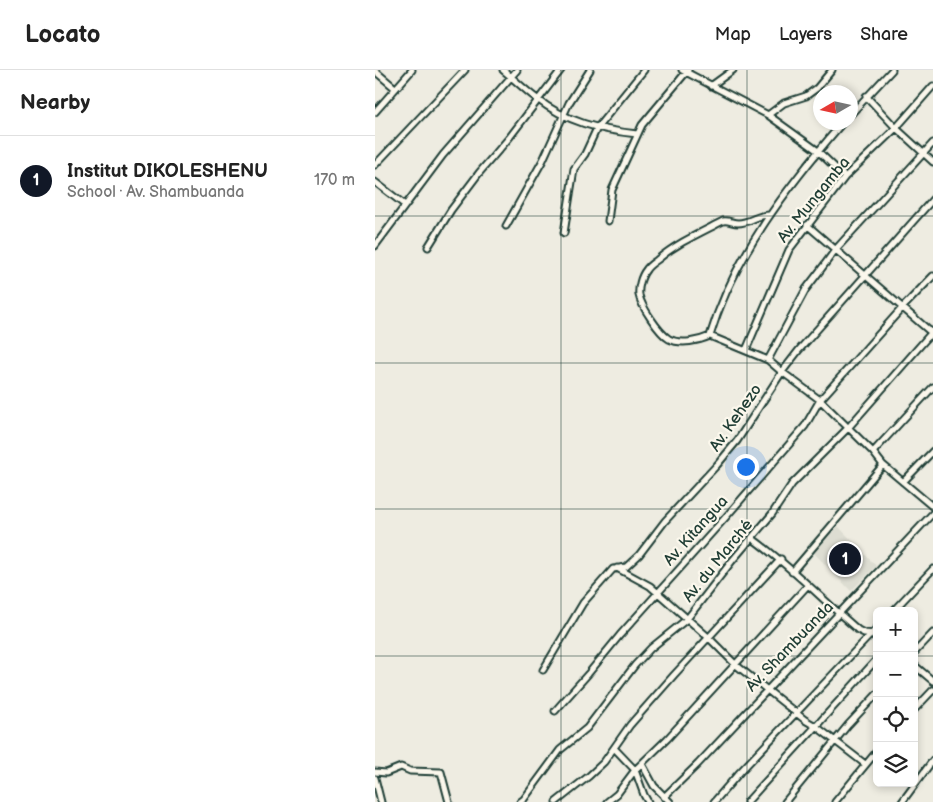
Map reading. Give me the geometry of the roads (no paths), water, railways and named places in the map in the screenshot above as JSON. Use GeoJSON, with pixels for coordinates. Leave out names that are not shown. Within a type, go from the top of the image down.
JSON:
{"type":"FeatureCollection","features":[{"type":"Feature","properties":{"kind":"street"},"geometry":{"type":"LineString","coordinates":[[375,112],[412,70]]}},
{"type":"Feature","properties":{"kind":"street"},"geometry":{"type":"LineString","coordinates":[[375,164],[465,70]]}},
{"type":"Feature","properties":{"kind":"street"},"geometry":{"type":"LineString","coordinates":[[503,70],[537,100],[575,122],[597,128],[637,134]]}},
{"type":"Feature","properties":{"kind":"street"},"geometry":{"type":"LineString","coordinates":[[375,246],[443,155],[517,70]]}},
{"type":"Feature","properties":{"kind":"street"},"geometry":{"type":"LineString","coordinates":[[429,247],[451,210],[561,70]]}},
{"type":"Feature","properties":{"kind":"street"},"geometry":{"type":"LineString","coordinates":[[506,226],[543,160],[569,103],[590,70]]}},
{"type":"Feature","properties":{"kind":"street"},"geometry":{"type":"LineString","coordinates":[[564,233],[574,169],[585,154],[597,128],[644,70]]}},
{"type":"Feature","properties":{"kind":"street"},"geometry":{"type":"LineString","coordinates":[[711,86],[733,70]]}},
{"type":"Feature","properties":{"kind":"street"},"geometry":{"type":"LineString","coordinates":[[767,115],[784,103],[806,96],[817,88],[832,70]]}},
{"type":"Feature","properties":{"kind":"street"},"geometry":{"type":"LineString","coordinates":[[858,106],[892,70]]}},
{"type":"Feature","properties":{"kind":"street"},"geometry":{"type":"LineString","coordinates":[[375,71],[395,88]]}},
{"type":"Feature","properties":{"kind":"street"},"geometry":{"type":"LineString","coordinates":[[608,222],[613,190],[637,134],[685,71],[767,115],[819,151],[845,177]]}},
{"type":"Feature","properties":{"kind":"street","name":"Av. Mungamba"},"geometry":{"type":"LineString","coordinates":[[746,350],[789,250],[845,177],[896,128],[933,86]]}},
{"type":"Feature","properties":{"kind":"street"},"geometry":{"type":"LineString","coordinates":[[866,96],[896,128],[933,162]]}},
{"type":"Feature","properties":{"kind":"street"},"geometry":{"type":"LineString","coordinates":[[710,336],[716,314],[726,291],[737,269],[770,215],[836,130]]}},
{"type":"Feature","properties":{"kind":"street"},"geometry":{"type":"LineString","coordinates":[[768,360],[806,289],[836,249],[933,143]]}},
{"type":"Feature","properties":{"kind":"street"},"geometry":{"type":"LineString","coordinates":[[375,182],[405,205]]}},
{"type":"Feature","properties":{"kind":"street","name":"Av. Kehezo"},"geometry":{"type":"LineString","coordinates":[[543,670],[583,603],[605,576],[613,569],[626,567],[639,555],[665,521],[737,442],[782,372],[799,350],[933,198]]}},
{"type":"Feature","properties":{"kind":"street"},"geometry":{"type":"LineString","coordinates":[[770,215],[762,215],[739,223],[729,220],[723,221],[672,247],[646,268],[639,293],[650,317],[669,339],[700,341],[710,336],[768,360],[820,400],[873,452],[883,465],[933,507]]}},
{"type":"Feature","properties":{"kind":"street"},"geometry":{"type":"LineString","coordinates":[[807,225],[932,333]]}},
{"type":"Feature","properties":{"kind":"street","name":"Av. Kitangua"},"geometry":{"type":"LineString","coordinates":[[555,711],[805,426],[820,400],[933,276]]}},
{"type":"Feature","properties":{"kind":"street","name":"Av. du Marché"},"geometry":{"type":"LineString","coordinates":[[520,802],[560,750],[587,728],[635,665],[651,648],[687,619],[732,561],[753,539],[792,484],[848,428],[932,333]]}},
{"type":"Feature","properties":{"kind":"street"},"geometry":{"type":"LineString","coordinates":[[873,452],[933,387]]}},
{"type":"Feature","properties":{"kind":"street"},"geometry":{"type":"LineString","coordinates":[[903,482],[933,451]]}},
{"type":"Feature","properties":{"kind":"street"},"geometry":{"type":"LineString","coordinates":[[791,572],[883,465]]}},
{"type":"Feature","properties":{"kind":"street","name":"Av. Shambuanda"},"geometry":{"type":"LineString","coordinates":[[664,797],[698,764],[933,513]]}},
{"type":"Feature","properties":{"kind":"street"},"geometry":{"type":"LineString","coordinates":[[753,539],[781,559],[791,572],[809,585],[859,630],[864,633],[873,634]]}},
{"type":"Feature","properties":{"kind":"street"},"geometry":{"type":"LineString","coordinates":[[555,802],[604,762],[630,725],[708,637],[781,559]]}},
{"type":"Feature","properties":{"kind":"street"},"geometry":{"type":"LineString","coordinates":[[617,568],[650,586],[708,637],[736,665],[796,713],[865,764]]}},
{"type":"Feature","properties":{"kind":"street"},"geometry":{"type":"LineString","coordinates":[[897,607],[933,569]]}},
{"type":"Feature","properties":{"kind":"street"},"geometry":{"type":"LineString","coordinates":[[607,802],[617,794],[635,770],[736,665],[809,585]]}},
{"type":"Feature","properties":{"kind":"street"},"geometry":{"type":"LineString","coordinates":[[915,652],[933,633]]}},
{"type":"Feature","properties":{"kind":"street"},"geometry":{"type":"LineString","coordinates":[[714,802],[796,713],[873,636]]}},
{"type":"Feature","properties":{"kind":"street"},"geometry":{"type":"LineString","coordinates":[[747,802],[873,664]]}},
{"type":"Feature","properties":{"kind":"street"},"geometry":{"type":"LineString","coordinates":[[918,668],[933,681]]}},
{"type":"Feature","properties":{"kind":"street"},"geometry":{"type":"LineString","coordinates":[[918,706],[933,690]]}},
{"type":"Feature","properties":{"kind":"street"},"geometry":{"type":"LineString","coordinates":[[785,802],[834,742],[874,697]]}},
{"type":"Feature","properties":{"kind":"street"},"geometry":{"type":"LineString","coordinates":[[614,748],[635,770],[643,795],[648,802]]}},
{"type":"Feature","properties":{"kind":"street"},"geometry":{"type":"LineString","coordinates":[[835,802],[873,755]]}},
{"type":"Feature","properties":{"kind":"street"},"geometry":{"type":"LineString","coordinates":[[902,802],[933,760]]}},
{"type":"Feature","properties":{"kind":"street"},"geometry":{"type":"LineString","coordinates":[[642,764],[654,786],[670,802]]}},
{"type":"Feature","properties":{"kind":"street"},"geometry":{"type":"LineString","coordinates":[[375,772],[386,773],[401,767],[410,771],[441,772],[449,802]]}},
{"type":"Feature","properties":{"kind":"street"},"geometry":{"type":"LineString","coordinates":[[375,778],[381,802]]}},
{"type":"Feature","properties":{"kind":"place","name":"Institut DIKOLESHENU"},"geometry":{"type":"Point","coordinates":[845,559]}}]}
